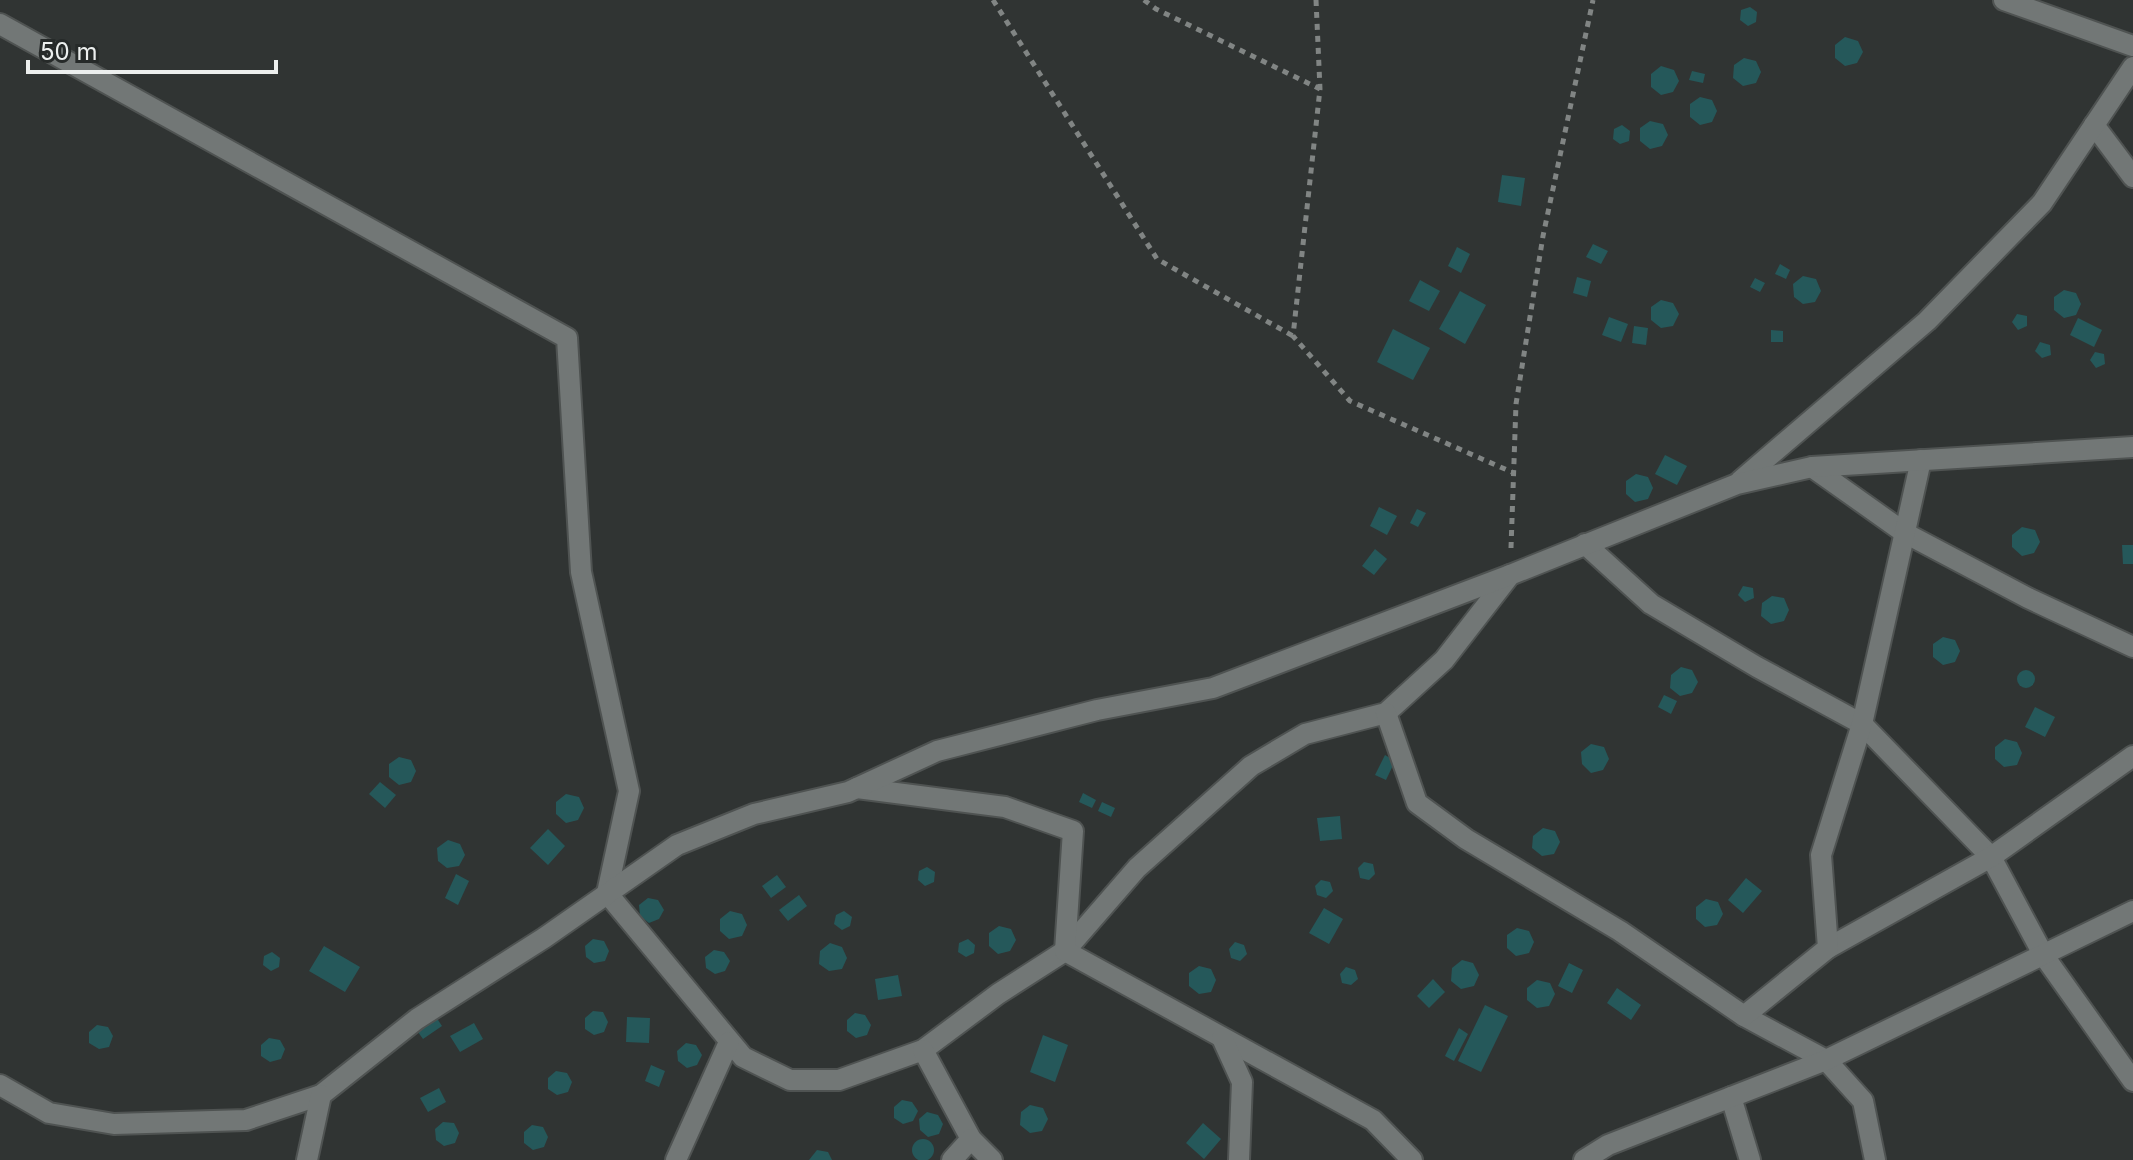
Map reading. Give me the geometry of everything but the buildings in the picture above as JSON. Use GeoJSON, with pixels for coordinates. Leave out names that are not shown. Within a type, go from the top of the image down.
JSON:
{"type":"FeatureCollection","features":[{"type":"Feature","properties":{"kind":"street"},"geometry":{"type":"LineString","coordinates":[[2004,0],[2133,46]]}},
{"type":"Feature","properties":{"kind":"street"},"geometry":{"type":"LineString","coordinates":[[0,24],[567,338],[581,572],[629,791],[607,893]]}},
{"type":"Feature","properties":{"kind":"street"},"geometry":{"type":"LineString","coordinates":[[1737,484],[1927,321],[2042,203],[2133,67]]}},
{"type":"Feature","properties":{"kind":"street"},"geometry":{"type":"LineString","coordinates":[[2094,125],[2133,177]]}},
{"type":"Feature","properties":{"kind":"street"},"geometry":{"type":"LineString","coordinates":[[0,1085],[49,1113],[114,1124],[246,1120],[321,1095],[417,1019],[544,938],[677,845],[754,814],[848,792],[937,751],[1097,710],[1213,688],[1510,575],[1737,484],[1812,467],[2133,447]]}},
{"type":"Feature","properties":{"kind":"street"},"geometry":{"type":"LineString","coordinates":[[1828,948],[1821,855],[1862,724],[1921,460]]}},
{"type":"Feature","properties":{"kind":"street"},"geometry":{"type":"LineString","coordinates":[[1812,467],[1905,533],[2028,598],[2133,647]]}},
{"type":"Feature","properties":{"kind":"street"},"geometry":{"type":"LineString","coordinates":[[1585,544],[1651,604],[1862,724],[1991,857],[2044,956],[2133,1081]]}},
{"type":"Feature","properties":{"kind":"street"},"geometry":{"type":"LineString","coordinates":[[607,893],[743,1057],[790,1080],[839,1080],[923,1050],[998,994],[1065,951],[1137,868],[1251,766],[1305,734],[1386,713],[1444,660],[1510,575]]}},
{"type":"Feature","properties":{"kind":"street"},"geometry":{"type":"LineString","coordinates":[[1386,713],[1417,803],[1466,839],[1620,931],[1744,1016],[1826,1060],[1863,1101],[1875,1160]]}},
{"type":"Feature","properties":{"kind":"street"},"geometry":{"type":"LineString","coordinates":[[1744,1016],[1828,948],[1991,857],[2133,756]]}},
{"type":"Feature","properties":{"kind":"street"},"geometry":{"type":"LineString","coordinates":[[857,788],[1005,807],[1073,831],[1065,951]]}},
{"type":"Feature","properties":{"kind":"street"},"geometry":{"type":"LineString","coordinates":[[1584,1160],[1608,1145],[1826,1060],[2133,911]]}},
{"type":"Feature","properties":{"kind":"street"},"geometry":{"type":"LineString","coordinates":[[1065,951],[1373,1120],[1412,1160]]}},
{"type":"Feature","properties":{"kind":"street"},"geometry":{"type":"LineString","coordinates":[[1222,1038],[1242,1082],[1239,1160]]}},
{"type":"Feature","properties":{"kind":"street"},"geometry":{"type":"LineString","coordinates":[[676,1160],[729,1042]]}},
{"type":"Feature","properties":{"kind":"street"},"geometry":{"type":"LineString","coordinates":[[923,1050],[971,1139],[992,1160]]}},
{"type":"Feature","properties":{"kind":"street"},"geometry":{"type":"LineString","coordinates":[[313,1159],[321,1095]]}},
{"type":"Feature","properties":{"kind":"street"},"geometry":{"type":"LineString","coordinates":[[1731,1097],[1750,1160]]}},
{"type":"Feature","properties":{"kind":"street"},"geometry":{"type":"LineString","coordinates":[[952,1160],[971,1139]]}},
{"type":"Feature","properties":{"kind":"path"},"geometry":{"type":"LineString","coordinates":[[993,0],[1157,259],[1293,336],[1350,401],[1514,473]]}},
{"type":"Feature","properties":{"kind":"path"},"geometry":{"type":"LineString","coordinates":[[1144,0],[1156,9],[1320,89]]}},
{"type":"Feature","properties":{"kind":"path"},"geometry":{"type":"LineString","coordinates":[[1293,336],[1320,89],[1316,0]]}},
{"type":"Feature","properties":{"kind":"path"},"geometry":{"type":"LineString","coordinates":[[1510,575],[1516,404],[1543,236],[1593,0]]}}]}
